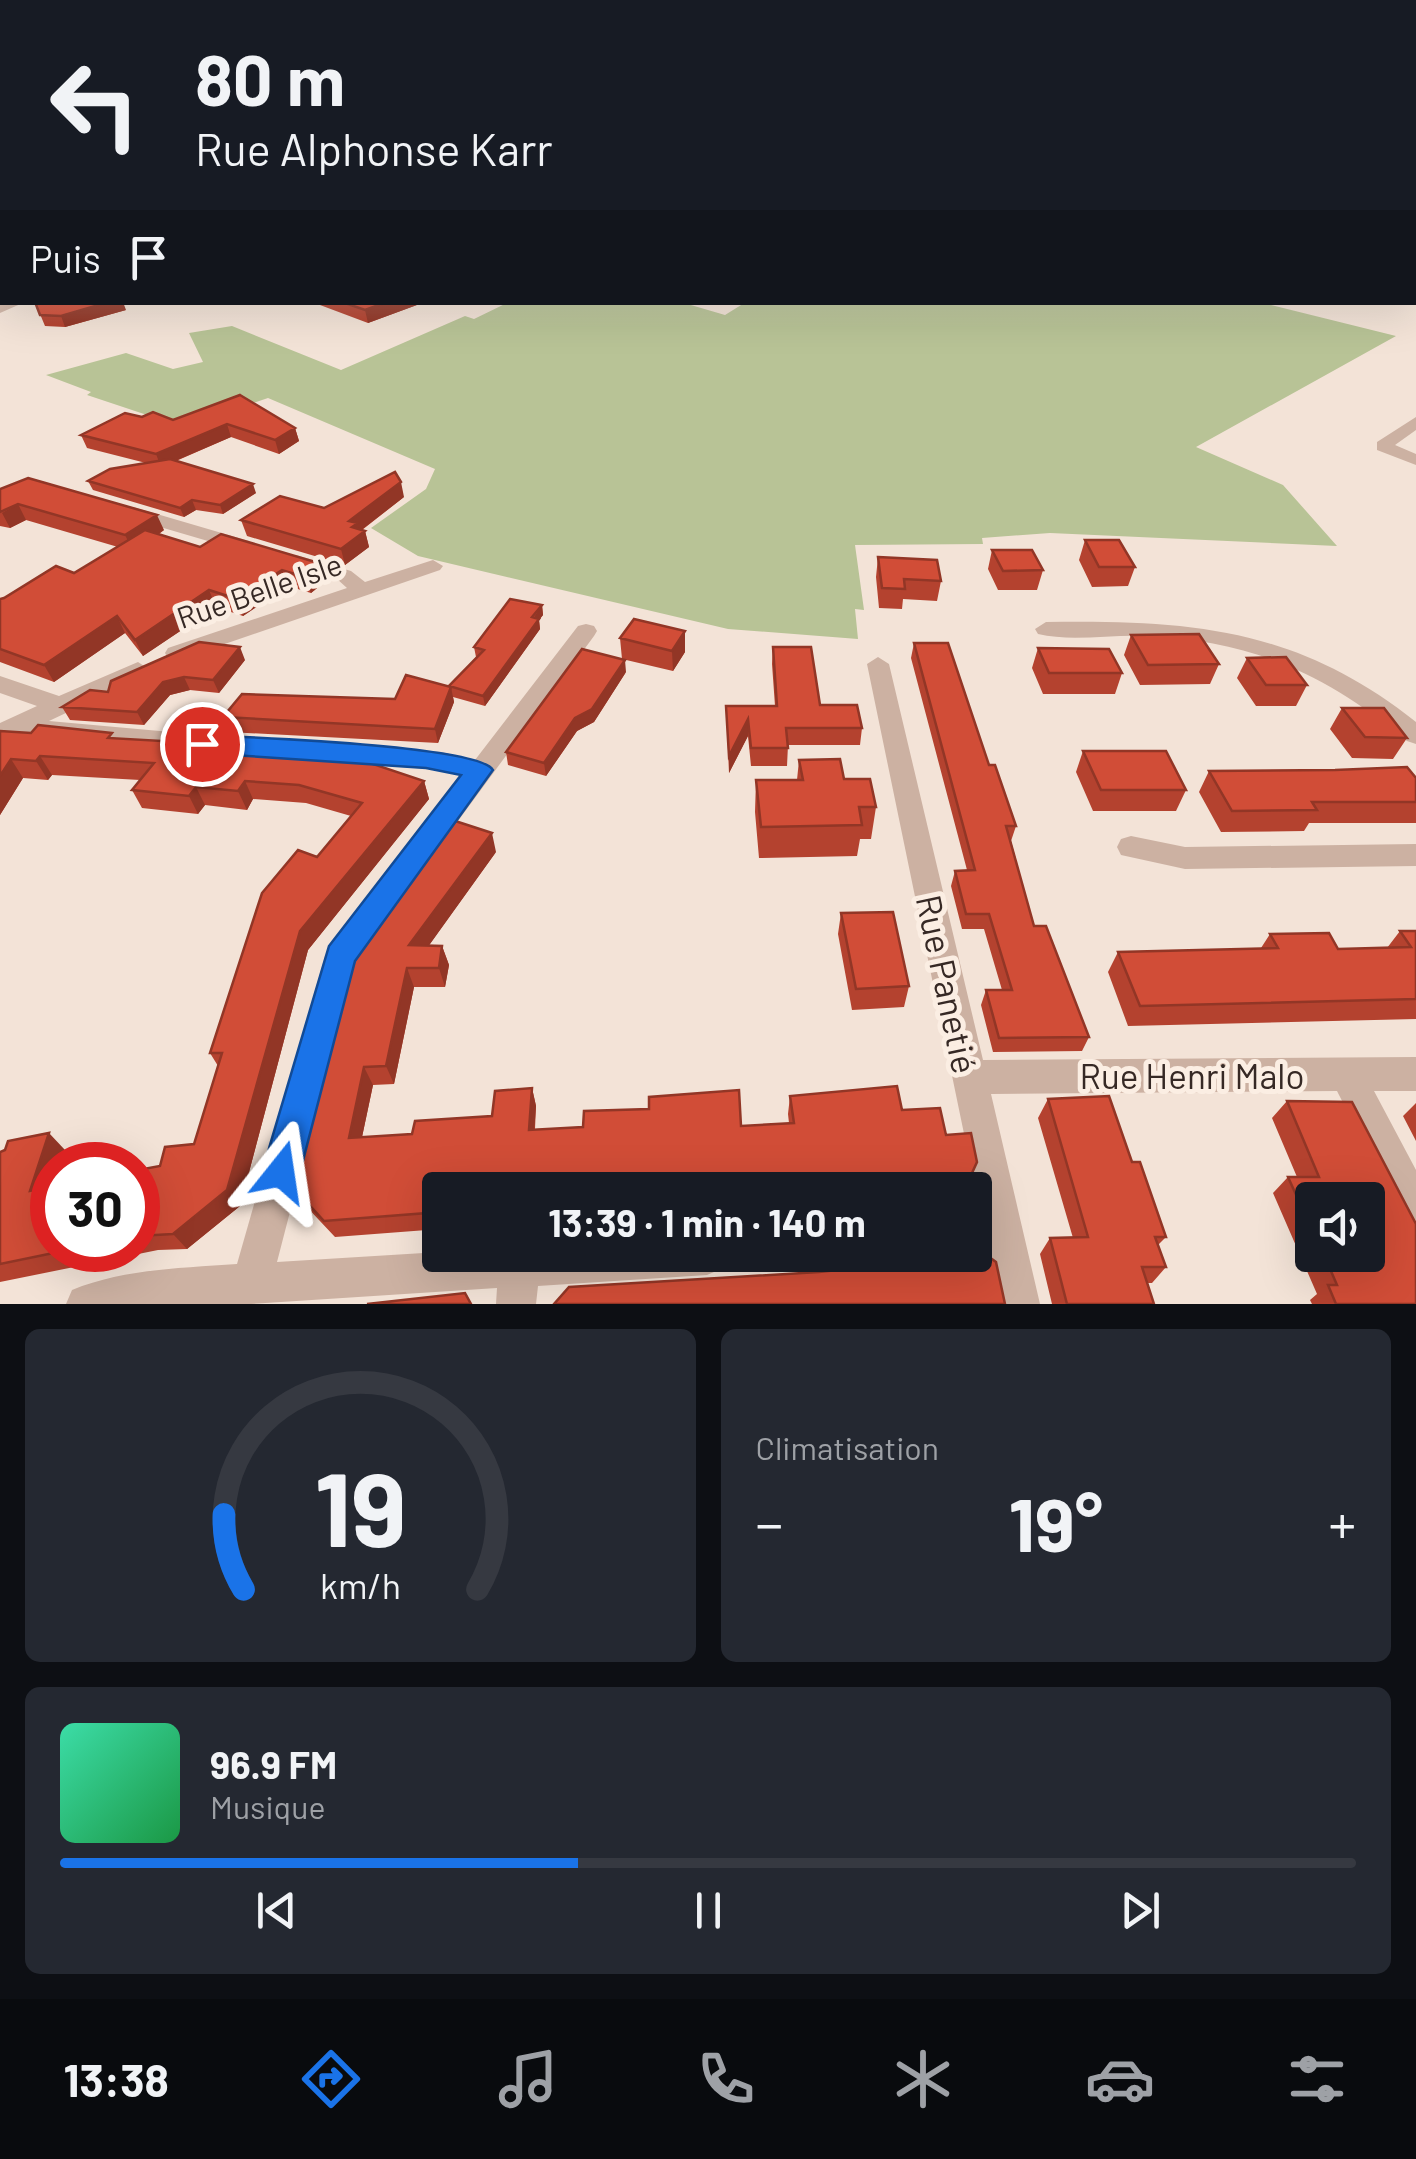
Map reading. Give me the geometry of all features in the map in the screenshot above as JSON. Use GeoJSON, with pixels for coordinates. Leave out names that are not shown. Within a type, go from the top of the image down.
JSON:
{"type":"FeatureCollection","features":[{"type":"Feature","properties":{"kind":"street"},"geometry":{"type":"LineString","coordinates":[[1416,422],[1383,446],[1416,460]]}},
{"type":"Feature","properties":{"kind":"street"},"geometry":{"type":"LineString","coordinates":[[117,508],[344,575],[361,589]]}},
{"type":"Feature","properties":{"kind":"street","name":"Rue Belle Isle"},"geometry":{"type":"LineString","coordinates":[[7,729],[221,635],[433,566]]}},
{"type":"Feature","properties":{"kind":"street"},"geometry":{"type":"LineString","coordinates":[[1046,629],[1162,627],[1250,642],[1337,678],[1416,735]]}},
{"type":"Feature","properties":{"kind":"street"},"geometry":{"type":"LineString","coordinates":[[251,1284],[340,956],[586,631]]}},
{"type":"Feature","properties":{"kind":"street","name":"Rue Panetié"},"geometry":{"type":"LineString","coordinates":[[878,664],[969,1077],[982,1172]]}},
{"type":"Feature","properties":{"kind":"street"},"geometry":{"type":"LineString","coordinates":[[0,684],[58,705]]}},
{"type":"Feature","properties":{"kind":"street"},"geometry":{"type":"LineString","coordinates":[[7,729],[248,747]]}},
{"type":"Feature","properties":{"kind":"street"},"geometry":{"type":"LineString","coordinates":[[307,751],[426,759],[480,770]]}},
{"type":"Feature","properties":{"kind":"street"},"geometry":{"type":"LineString","coordinates":[[1131,847],[1186,858],[1416,854]]}},
{"type":"Feature","properties":{"kind":"street"},"geometry":{"type":"LineString","coordinates":[[1346,1074],[1416,1208]]}},
{"type":"Feature","properties":{"kind":"street","name":"Rue Henri Malo"},"geometry":{"type":"LineString","coordinates":[[969,1077],[1416,1074]]}},
{"type":"Feature","properties":{"kind":"street","name":"Rue Panetié"},"geometry":{"type":"LineString","coordinates":[[992,1240],[1020,1304]]}},
{"type":"Feature","properties":{"kind":"street"},"geometry":{"type":"LineString","coordinates":[[86,1304],[167,1289],[251,1284],[517,1286],[603,1272]]}},
{"type":"Feature","properties":{"kind":"green space"},"geometry":{"type":"Polygon","coordinates":[[[503,305],[691,305],[725,315],[741,305],[1271,305],[1396,336],[1196,447],[1283,485],[1337,546],[1050,533],[982,538],[983,544],[855,545],[864,610],[855,609],[858,639],[728,629],[418,556],[371,528],[426,489],[435,469],[268,398],[183,427],[87,395],[91,392],[46,375],[126,353],[173,369],[203,362],[189,333],[232,326],[341,370],[465,316],[474,319],[503,305]]]}},
{"type":"Feature","properties":{"kind":"building"},"geometry":{"type":"Polygon","coordinates":[[[36,305],[99,305],[61,316],[40,315],[36,305]]]}},
{"type":"Feature","properties":{"kind":"building"},"geometry":{"type":"Polygon","coordinates":[[[351,305],[379,305],[365,310],[351,305]]]}},
{"type":"Feature","properties":{"kind":"building"},"geometry":{"type":"Polygon","coordinates":[[[240,395],[295,428],[275,440],[227,424],[156,454],[81,435],[125,413],[142,417],[153,412],[173,420],[240,395]]]}},
{"type":"Feature","properties":{"kind":"building"},"geometry":{"type":"Polygon","coordinates":[[[170,459],[253,484],[220,505],[192,500],[180,508],[88,481],[110,469],[170,459]]]}},
{"type":"Feature","properties":{"kind":"building"},"geometry":{"type":"Polygon","coordinates":[[[395,472],[401,482],[349,521],[358,523],[352,527],[365,531],[341,549],[241,520],[280,496],[324,508],[395,472]]]}},
{"type":"Feature","properties":{"kind":"building"},"geometry":{"type":"Polygon","coordinates":[[[28,478],[157,515],[125,535],[18,504],[0,512],[0,489],[28,478]]]}},
{"type":"Feature","properties":{"kind":"building"},"geometry":{"type":"Polygon","coordinates":[[[145,530],[200,547],[221,534],[322,564],[305,577],[282,570],[237,599],[209,590],[135,640],[117,616],[44,665],[0,649],[0,599],[56,566],[74,573],[145,530]]]}},
{"type":"Feature","properties":{"kind":"building"},"geometry":{"type":"Polygon","coordinates":[[[1085,540],[1119,540],[1135,567],[1099,567],[1085,540]]]}},
{"type":"Feature","properties":{"kind":"building"},"geometry":{"type":"Polygon","coordinates":[[[992,550],[1032,550],[1043,570],[1003,571],[992,550]]]}},
{"type":"Feature","properties":{"kind":"building"},"geometry":{"type":"Polygon","coordinates":[[[878,557],[937,560],[941,581],[904,579],[905,589],[882,588],[878,557]]]}},
{"type":"Feature","properties":{"kind":"building"},"geometry":{"type":"Polygon","coordinates":[[[510,599],[542,605],[532,617],[539,619],[483,696],[449,686],[484,650],[474,647],[510,599]]]}},
{"type":"Feature","properties":{"kind":"building"},"geometry":{"type":"Polygon","coordinates":[[[634,619],[685,631],[672,651],[620,638],[634,619]]]}},
{"type":"Feature","properties":{"kind":"building"},"geometry":{"type":"Polygon","coordinates":[[[1199,634],[1219,664],[1148,665],[1131,635],[1199,634]]]}},
{"type":"Feature","properties":{"kind":"building"},"geometry":{"type":"Polygon","coordinates":[[[199,642],[240,647],[213,680],[184,677],[163,682],[137,712],[62,707],[90,690],[108,692],[111,681],[199,642]]]}},
{"type":"Feature","properties":{"kind":"building"},"geometry":{"type":"Polygon","coordinates":[[[914,643],[948,643],[989,765],[995,765],[1016,826],[1006,826],[1034,926],[1046,926],[1089,1037],[999,1038],[986,990],[1012,990],[989,914],[966,914],[955,871],[975,870],[914,643]]]}},
{"type":"Feature","properties":{"kind":"building"},"geometry":{"type":"Polygon","coordinates":[[[773,647],[811,647],[820,705],[857,705],[862,728],[786,728],[788,748],[751,748],[748,719],[729,756],[726,706],[777,706],[773,647]]]}},
{"type":"Feature","properties":{"kind":"building"},"geometry":{"type":"Polygon","coordinates":[[[1038,648],[1109,649],[1122,673],[1049,673],[1038,648]]]}},
{"type":"Feature","properties":{"kind":"building"},"geometry":{"type":"Polygon","coordinates":[[[582,649],[625,660],[592,709],[575,718],[544,763],[506,752],[582,649]]]}},
{"type":"Feature","properties":{"kind":"building"},"geometry":{"type":"Polygon","coordinates":[[[1286,657],[1307,685],[1266,685],[1247,658],[1286,657]]]}},
{"type":"Feature","properties":{"kind":"building"},"geometry":{"type":"Polygon","coordinates":[[[406,675],[451,687],[435,729],[223,717],[242,694],[395,699],[406,675]]]}},
{"type":"Feature","properties":{"kind":"building"},"geometry":{"type":"Polygon","coordinates":[[[1342,708],[1384,708],[1407,738],[1365,737],[1342,708]]]}},
{"type":"Feature","properties":{"kind":"building"},"geometry":{"type":"Polygon","coordinates":[[[38,725],[112,733],[108,738],[197,743],[201,739],[363,749],[358,759],[424,781],[300,931],[227,1190],[173,1234],[160,1235],[160,1166],[165,1147],[194,1144],[222,1053],[210,1053],[262,893],[298,850],[317,857],[362,803],[299,785],[245,781],[238,791],[196,787],[189,796],[132,790],[154,763],[40,756],[36,761],[11,759],[0,776],[0,731],[31,733],[38,725]]]}},
{"type":"Feature","properties":{"kind":"building"},"geometry":{"type":"Polygon","coordinates":[[[1083,751],[1166,751],[1186,790],[1101,790],[1083,751]]]}},
{"type":"Feature","properties":{"kind":"building"},"geometry":{"type":"Polygon","coordinates":[[[840,759],[844,779],[870,779],[876,807],[859,807],[862,825],[761,827],[756,780],[803,780],[799,760],[840,759]]]}},
{"type":"Feature","properties":{"kind":"building"},"geometry":{"type":"Polygon","coordinates":[[[1407,767],[1416,778],[1416,802],[1312,802],[1317,810],[1232,811],[1209,771],[1335,770],[1407,767]]]}},
{"type":"Feature","properties":{"kind":"building"},"geometry":{"type":"Polygon","coordinates":[[[449,819],[492,833],[409,945],[442,946],[439,968],[407,968],[386,1066],[364,1067],[349,1138],[412,1134],[415,1121],[492,1116],[495,1091],[532,1088],[529,1130],[583,1127],[584,1111],[649,1109],[649,1097],[739,1090],[741,1126],[794,1123],[790,1096],[897,1086],[902,1110],[940,1108],[946,1135],[971,1133],[977,1162],[972,1172],[422,1172],[422,1213],[324,1221],[292,1186],[353,945],[449,819]]]}},
{"type":"Feature","properties":{"kind":"building"},"geometry":{"type":"Polygon","coordinates":[[[893,912],[909,986],[856,989],[841,913],[893,912]]]}},
{"type":"Feature","properties":{"kind":"building"},"geometry":{"type":"Polygon","coordinates":[[[1400,931],[1416,931],[1416,999],[1140,1006],[1118,952],[1278,948],[1270,934],[1329,933],[1338,949],[1411,947],[1400,931]]]}},
{"type":"Feature","properties":{"kind":"building"},"geometry":{"type":"Polygon","coordinates":[[[1109,1096],[1132,1162],[1140,1162],[1166,1237],[1155,1237],[1166,1267],[1142,1267],[1154,1304],[1067,1304],[1050,1238],[1088,1237],[1048,1099],[1109,1096]]]}},
{"type":"Feature","properties":{"kind":"building"},"geometry":{"type":"Polygon","coordinates":[[[1287,1101],[1352,1102],[1416,1224],[1416,1304],[1336,1304],[1328,1285],[1337,1285],[1331,1272],[1385,1272],[1385,1182],[1295,1182],[1295,1192],[1288,1177],[1319,1177],[1287,1101]]]}},
{"type":"Feature","properties":{"kind":"building"},"geometry":{"type":"Polygon","coordinates":[[[49,1133],[46,1142],[30,1142],[30,1258],[0,1264],[0,1152],[8,1141],[49,1133]]]}},
{"type":"Feature","properties":{"kind":"building"},"geometry":{"type":"Polygon","coordinates":[[[992,1259],[996,1262],[1005,1304],[554,1304],[569,1287],[819,1272],[992,1272],[992,1259]]]}},
{"type":"Feature","properties":{"kind":"building"},"geometry":{"type":"Polygon","coordinates":[[[465,1293],[471,1304],[367,1304],[465,1293]]]}},
{"type":"Feature","properties":{"kind":"route"},"geometry":{"type":"LineString","coordinates":[[202,744],[426,759],[480,770],[340,956],[281,1172]]}}]}
